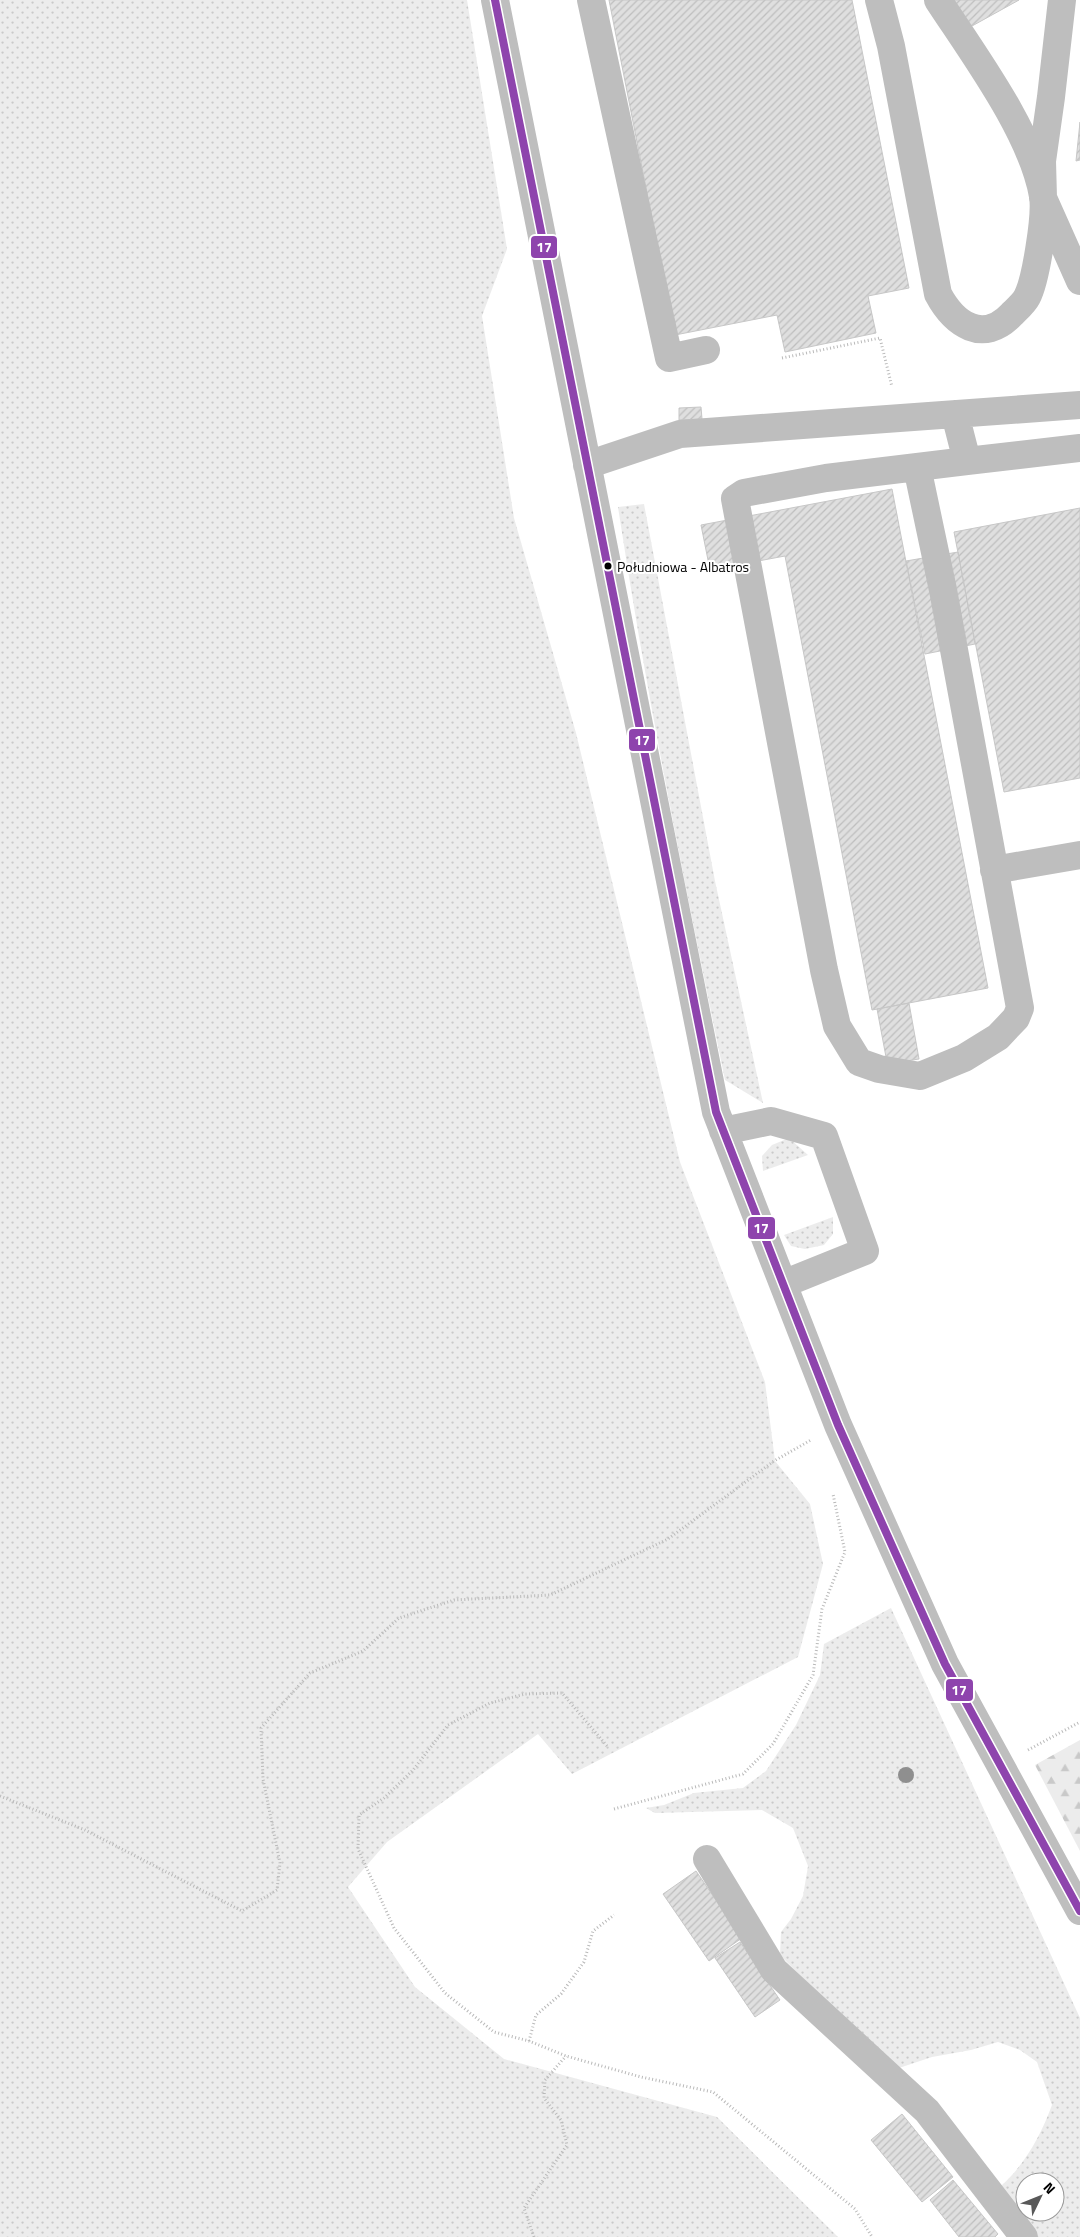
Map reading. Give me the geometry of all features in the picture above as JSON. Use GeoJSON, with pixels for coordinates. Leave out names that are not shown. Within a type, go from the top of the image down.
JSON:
{"type":"FeatureCollection","features":[{"type":"Feature","properties":{"kind":"street"},"geometry":{"type":"LineString","coordinates":[[494,0],[716,1112],[838,1424],[945,1664],[1080,1911]]}},
{"type":"Feature","properties":{"kind":"street"},"geometry":{"type":"LineString","coordinates":[[591,0],[669,358],[706,350]]}},
{"type":"Feature","properties":{"kind":"street"},"geometry":{"type":"LineString","coordinates":[[879,0],[891,46],[938,294],[951,315],[962,323],[977,329],[992,328],[1004,323],[1026,299],[1035,272],[1043,198],[1042,161],[1052,97],[1062,0]]}},
{"type":"Feature","properties":{"kind":"street"},"geometry":{"type":"LineString","coordinates":[[938,0],[993,84],[1030,151],[1043,198],[1080,281]]}},
{"type":"Feature","properties":{"kind":"street"},"geometry":{"type":"LineString","coordinates":[[587,465],[680,434],[1080,405]]}},
{"type":"Feature","properties":{"kind":"street"},"geometry":{"type":"LineString","coordinates":[[955,414],[967,461]]}},
{"type":"Feature","properties":{"kind":"street"},"geometry":{"type":"LineString","coordinates":[[917,468],[943,590],[1020,1008],[1016,1018],[998,1037],[964,1058],[920,1076],[879,1070],[859,1062],[836,1026],[735,499],[744,493],[826,478],[1080,448]]}},
{"type":"Feature","properties":{"kind":"street"},"geometry":{"type":"LineString","coordinates":[[994,870],[1080,855]]}},
{"type":"Feature","properties":{"kind":"street"},"geometry":{"type":"LineString","coordinates":[[723,1131],[771,1121],[824,1136],[865,1251],[783,1284]]}},
{"type":"Feature","properties":{"kind":"street"},"geometry":{"type":"LineString","coordinates":[[707,1859],[774,1970],[928,2111],[1024,2237]]}},
{"type":"Feature","properties":{"kind":"path"},"geometry":{"type":"LineString","coordinates":[[782,358],[880,338],[893,390]]}},
{"type":"Feature","properties":{"kind":"path"},"geometry":{"type":"LineString","coordinates":[[0,1796],[85,1830],[242,1911],[277,1890],[280,1863],[263,1779],[261,1728],[310,1673],[363,1650],[399,1618],[454,1600],[550,1595],[668,1538],[774,1461],[838,1424]]}},
{"type":"Feature","properties":{"kind":"path"},"geometry":{"type":"LineString","coordinates":[[614,1809],[743,1774],[773,1744],[813,1675],[822,1608],[846,1552],[831,1486]]}},
{"type":"Feature","properties":{"kind":"path"},"geometry":{"type":"LineString","coordinates":[[607,1746],[562,1693],[525,1694],[490,1703],[448,1725],[413,1770],[384,1798],[359,1815],[358,1849],[394,1928],[445,1993],[494,2032],[529,2041],[566,2056],[641,2077],[713,2092],[854,2208],[872,2237]]}},
{"type":"Feature","properties":{"kind":"path"},"geometry":{"type":"LineString","coordinates":[[1001,1765],[1080,1722]]}},
{"type":"Feature","properties":{"kind":"path"},"geometry":{"type":"LineString","coordinates":[[529,2041],[536,2015],[561,1994],[584,1962],[593,1931],[614,1915]]}},
{"type":"Feature","properties":{"kind":"path"},"geometry":{"type":"LineString","coordinates":[[534,2237],[524,2208],[567,2145],[561,2120],[544,2098],[545,2080],[566,2056]]}},
{"type":"Feature","properties":{"kind":"green space"},"geometry":{"type":"Polygon","coordinates":[[[0,0],[467,0],[507,249],[482,316],[514,518],[576,733],[680,1162],[765,1382],[775,1461],[810,1504],[823,1564],[798,1657],[572,1774],[538,1734],[387,1842],[348,1887],[415,1987],[504,2059],[717,2117],[838,2237],[0,2237],[0,0]]]}},
{"type":"Feature","properties":{"kind":"green space"},"geometry":{"type":"Polygon","coordinates":[[[644,504],[715,881],[763,1103],[725,1080],[682,866],[641,651],[618,507],[644,504]]]}},
{"type":"Feature","properties":{"kind":"green space"},"geometry":{"type":"Polygon","coordinates":[[[789,1138],[808,1155],[763,1171],[762,1156],[772,1145],[789,1138]]]}},
{"type":"Feature","properties":{"kind":"green space"},"geometry":{"type":"Polygon","coordinates":[[[833,1217],[833,1234],[824,1245],[805,1249],[791,1246],[784,1235],[833,1217]]]}},
{"type":"Feature","properties":{"kind":"green space"},"geometry":{"type":"Polygon","coordinates":[[[891,1608],[1080,2018],[1080,2237],[1036,2237],[1024,2222],[1065,2222],[1065,2172],[1015,2172],[1015,2211],[1005,2199],[1002,2185],[1032,2148],[1052,2105],[1037,2062],[1020,2050],[998,2042],[971,2050],[932,2057],[899,2068],[825,2001],[780,1955],[781,1932],[791,1919],[803,1896],[808,1866],[793,1828],[762,1810],[655,1813],[646,1808],[664,1805],[694,1793],[743,1788],[766,1771],[796,1725],[820,1675],[824,1644],[891,1608]]]}},
{"type":"Feature","properties":{"kind":"green space"},"geometry":{"type":"Polygon","coordinates":[[[1080,1740],[1080,1851],[1035,1765],[1080,1740]]]}},
{"type":"Feature","properties":{"kind":"building"},"geometry":{"type":"Polygon","coordinates":[[[609,0],[852,0],[909,288],[868,296],[876,333],[785,352],[777,315],[675,335],[609,0]]]}},
{"type":"Feature","properties":{"kind":"building"},"geometry":{"type":"Polygon","coordinates":[[[946,0],[1019,0],[963,31],[946,0]]]}},
{"type":"Feature","properties":{"kind":"building"},"geometry":{"type":"Polygon","coordinates":[[[1080,122],[1080,160],[1076,161],[1080,122]]]}},
{"type":"Feature","properties":{"kind":"building"},"geometry":{"type":"Polygon","coordinates":[[[701,407],[702,419],[679,420],[679,408],[701,407]]]}},
{"type":"Feature","properties":{"kind":"building"},"geometry":{"type":"Polygon","coordinates":[[[892,489],[988,988],[872,1010],[785,556],[710,570],[701,525],[892,489]]]}},
{"type":"Feature","properties":{"kind":"building"},"geometry":{"type":"Polygon","coordinates":[[[1080,508],[1080,778],[1004,792],[954,532],[1080,508]]]}},
{"type":"Feature","properties":{"kind":"building"},"geometry":{"type":"Polygon","coordinates":[[[958,552],[975,644],[925,654],[906,561],[958,552]]]}},
{"type":"Feature","properties":{"kind":"building"},"geometry":{"type":"Polygon","coordinates":[[[909,1003],[919,1059],[906,1061],[886,1057],[877,1009],[909,1003]]]}},
{"type":"Feature","properties":{"kind":"building"},"geometry":{"type":"Polygon","coordinates":[[[696,1871],[742,1938],[709,1961],[663,1894],[696,1871]]]}},
{"type":"Feature","properties":{"kind":"building"},"geometry":{"type":"Polygon","coordinates":[[[740,1942],[780,2000],[755,2017],[715,1958],[740,1942]]]}},
{"type":"Feature","properties":{"kind":"building"},"geometry":{"type":"Polygon","coordinates":[[[902,2114],[953,2177],[922,2202],[871,2140],[902,2114]]]}},
{"type":"Feature","properties":{"kind":"building"},"geometry":{"type":"Polygon","coordinates":[[[953,2180],[998,2234],[995,2237],[959,2237],[930,2200],[953,2180]]]}},
{"type":"Feature","properties":{"kind":"transit line","name":"17"},"geometry":{"type":"LineString","coordinates":[[495,0],[716,1112],[838,1425],[945,1664],[1080,1911]]}},
{"type":"Feature","properties":{"kind":"place","name":"Południowa - Albatros"},"geometry":{"type":"Point","coordinates":[608,566]}}]}
